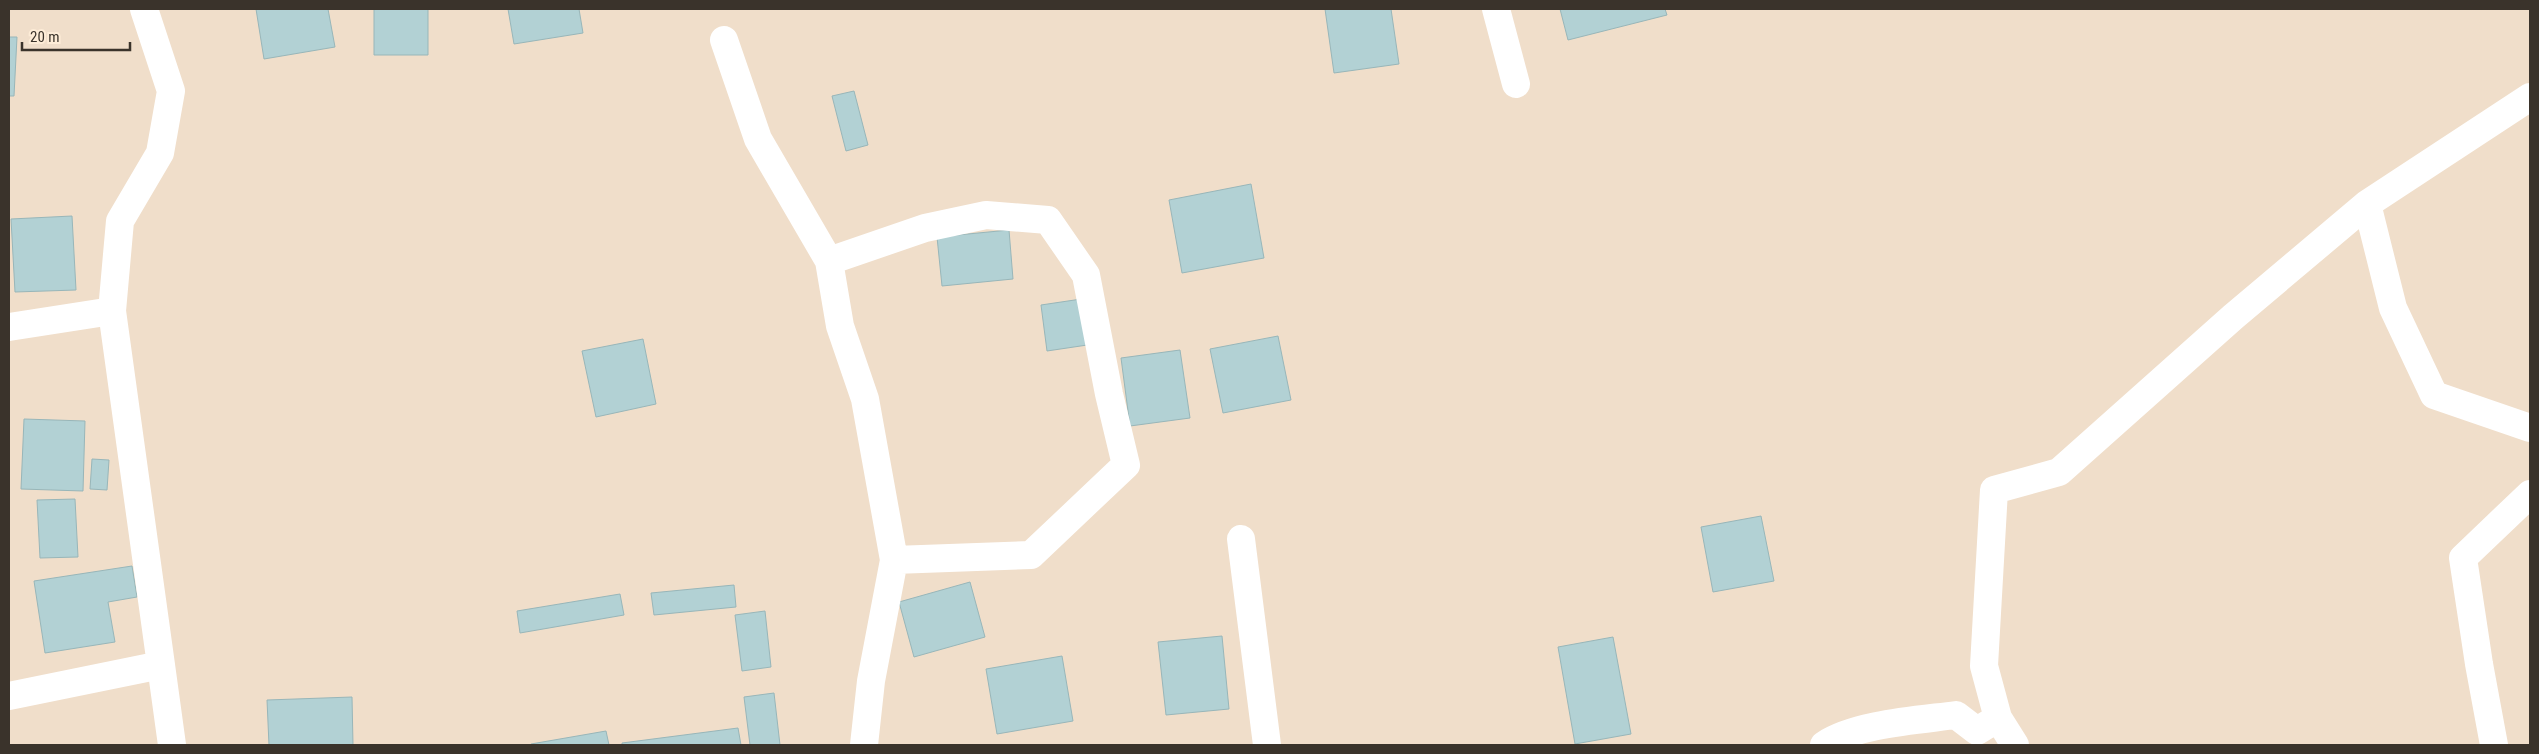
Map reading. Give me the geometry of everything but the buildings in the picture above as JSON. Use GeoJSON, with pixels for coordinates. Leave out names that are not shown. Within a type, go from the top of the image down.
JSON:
{"type":"FeatureCollection","features":[{"type":"Feature","properties":{"kind":"street"},"geometry":{"type":"LineString","coordinates":[[144,9],[171,91],[160,153],[120,221],[112,311],[172,745]]}},
{"type":"Feature","properties":{"kind":"street"},"geometry":{"type":"LineString","coordinates":[[1496,9],[1516,84]]}},
{"type":"Feature","properties":{"kind":"street"},"geometry":{"type":"LineString","coordinates":[[724,40],[758,139],[829,261],[840,326],[865,399],[894,560],[871,681],[864,745]]}},
{"type":"Feature","properties":{"kind":"street"},"geometry":{"type":"LineString","coordinates":[[2015,745],[1998,718],[1984,666],[1994,490],[2059,472],[2233,317],[2367,204],[2530,96]]}},
{"type":"Feature","properties":{"kind":"street"},"geometry":{"type":"LineString","coordinates":[[2367,204],[2393,308],[2434,395],[2530,428]]}},
{"type":"Feature","properties":{"kind":"street"},"geometry":{"type":"LineString","coordinates":[[829,261],[925,228],[986,214],[1048,220],[1086,275],[1109,394],[1126,465],[1031,555],[894,560]]}},
{"type":"Feature","properties":{"kind":"street"},"geometry":{"type":"LineString","coordinates":[[9,327],[112,311]]}},
{"type":"Feature","properties":{"kind":"street"},"geometry":{"type":"LineString","coordinates":[[2494,745],[2479,664],[2463,558],[2530,494]]}},
{"type":"Feature","properties":{"kind":"street"},"geometry":{"type":"LineString","coordinates":[[1240,539],[1267,745]]}},
{"type":"Feature","properties":{"kind":"street"},"geometry":{"type":"LineString","coordinates":[[9,696],[161,665]]}},
{"type":"Feature","properties":{"kind":"street"},"geometry":{"type":"LineString","coordinates":[[1824,745],[1836,737],[1895,724],[1956,715],[1977,731],[1998,718]]}}]}
